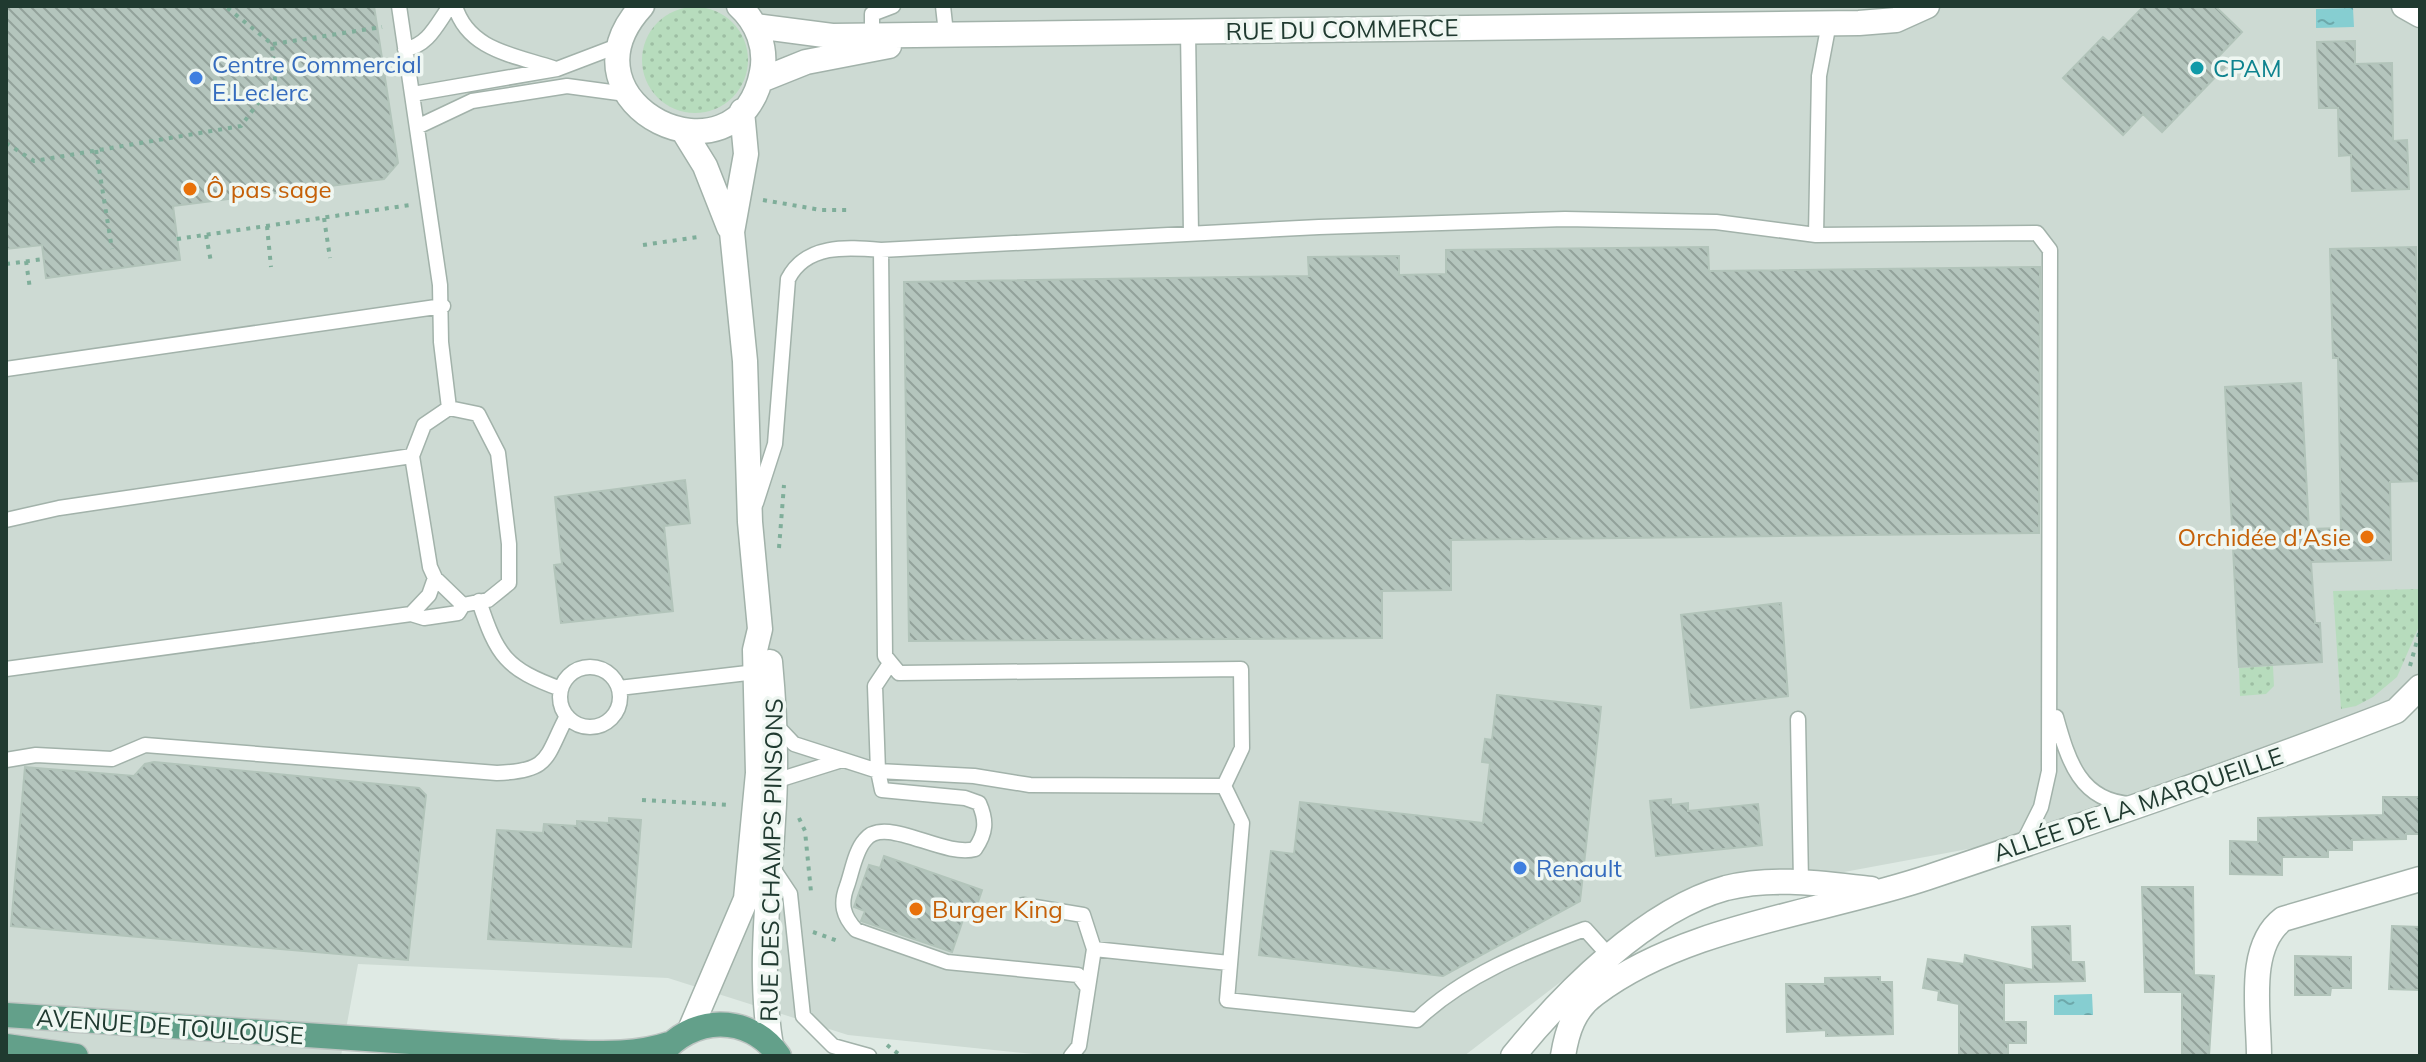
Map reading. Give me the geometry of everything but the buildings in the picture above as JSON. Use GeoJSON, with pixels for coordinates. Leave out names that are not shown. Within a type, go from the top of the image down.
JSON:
{"type":"FeatureCollection","features":[{"type":"Feature","properties":{"kind":"main road","name":"AVENUE DE TOULOUSE"},"geometry":{"type":"LineString","coordinates":[[6,1015],[559,1052],[616,1054],[665,1050]]}},
{"type":"Feature","properties":{"kind":"main road"},"geometry":{"type":"LineString","coordinates":[[665,1050],[690,1030],[707,1024],[742,1027],[775,1051]]}},
{"type":"Feature","properties":{"kind":"main road","name":"AVENUE DE TOULOUSE"},"geometry":{"type":"LineString","coordinates":[[6,1046],[76,1056]]}},
{"type":"Feature","properties":{"kind":"street"},"geometry":{"type":"LineString","coordinates":[[642,6],[625,29],[620,45],[619,71],[626,94],[644,116],[661,126],[684,132],[714,129],[742,111],[761,80],[763,49],[749,12]]}},
{"type":"Feature","properties":{"kind":"street","name":"RUE DU COMMERCE"},"geometry":{"type":"LineString","coordinates":[[749,12],[804,35],[872,35],[1829,23],[1896,20],[1927,6]]}},
{"type":"Feature","properties":{"kind":"street"},"geometry":{"type":"LineString","coordinates":[[2404,6],[2420,15]]}},
{"type":"Feature","properties":{"kind":"street","name":"RUE DU COMMERCE"},"geometry":{"type":"LineString","coordinates":[[761,80],[806,62],[946,33]]}},
{"type":"Feature","properties":{"kind":"street","name":"RUE DES CHAMPS PINSONS"},"geometry":{"type":"LineString","coordinates":[[690,1030],[746,899],[758,785],[756,672],[760,629],[750,522],[745,361],[732,232],[735,197],[746,154],[742,111]]}},
{"type":"Feature","properties":{"kind":"street","name":"RUE DES CHAMPS PINSONS"},"geometry":{"type":"LineString","coordinates":[[684,132],[705,166],[732,232]]}},
{"type":"Feature","properties":{"kind":"street","name":"RUE DES CHAMPS PINSONS"},"geometry":{"type":"LineString","coordinates":[[760,629],[769,649],[775,724],[765,987],[775,1051]]}},
{"type":"Feature","properties":{"kind":"street","name":"ALLÉE DE LA MARQUEILLE"},"geometry":{"type":"LineString","coordinates":[[1563,1056],[1574,1013],[1608,985],[1684,948],[1751,925],[1822,909],[1927,878],[2145,804],[2408,710],[2420,687]]}},
{"type":"Feature","properties":{"kind":"street"},"geometry":{"type":"LineString","coordinates":[[2259,1056],[2260,950],[2269,929],[2283,919],[2420,879]]}},
{"type":"Feature","properties":{"kind":"street","name":"ALLÉE DE LA MARQUEILLE"},"geometry":{"type":"LineString","coordinates":[[1513,1056],[1533,1031],[1611,956],[1690,902],[1726,888],[1801,882],[1878,890]]}},
{"type":"Feature","properties":{"kind":"lane"},"geometry":{"type":"LineString","coordinates":[[399,6],[443,306],[441,342],[449,408]]}},
{"type":"Feature","properties":{"kind":"lane"},"geometry":{"type":"LineString","coordinates":[[405,49],[418,47],[425,42],[453,6],[476,42],[557,69]]}},
{"type":"Feature","properties":{"kind":"lane"},"geometry":{"type":"LineString","coordinates":[[872,35],[872,14],[893,6]]}},
{"type":"Feature","properties":{"kind":"lane"},"geometry":{"type":"LineString","coordinates":[[943,6],[946,33]]}},
{"type":"Feature","properties":{"kind":"lane"},"geometry":{"type":"LineString","coordinates":[[1816,235],[1819,76],[1829,23]]}},
{"type":"Feature","properties":{"kind":"lane"},"geometry":{"type":"LineString","coordinates":[[1188,31],[1191,234]]}},
{"type":"Feature","properties":{"kind":"lane"},"geometry":{"type":"LineString","coordinates":[[413,94],[557,69],[620,45]]}},
{"type":"Feature","properties":{"kind":"lane"},"geometry":{"type":"LineString","coordinates":[[417,127],[472,101],[567,86],[626,94]]}},
{"type":"Feature","properties":{"kind":"lane"},"geometry":{"type":"LineString","coordinates":[[750,522],[775,444],[788,279],[796,264],[811,254],[851,247],[881,250],[1565,219],[1716,222],[1816,235],[2037,233],[2050,250],[2052,705],[2049,771],[2041,807],[2023,843]]}},
{"type":"Feature","properties":{"kind":"lane"},"geometry":{"type":"LineString","coordinates":[[881,250],[885,656],[889,665],[899,673],[1241,669],[1242,748],[1224,786]]}},
{"type":"Feature","properties":{"kind":"lane"},"geometry":{"type":"LineString","coordinates":[[6,369],[443,306]]}},
{"type":"Feature","properties":{"kind":"lane"},"geometry":{"type":"LineString","coordinates":[[6,669],[411,614],[424,618],[458,613],[463,605],[488,600],[509,583],[509,544],[498,453],[478,414],[449,408],[424,425],[412,456],[430,567],[435,578],[463,605]]}},
{"type":"Feature","properties":{"kind":"lane"},"geometry":{"type":"LineString","coordinates":[[6,520],[74,506],[412,456]]}},
{"type":"Feature","properties":{"kind":"lane"},"geometry":{"type":"LineString","coordinates":[[411,614],[429,595],[435,578]]}},
{"type":"Feature","properties":{"kind":"lane"},"geometry":{"type":"LineString","coordinates":[[479,601],[495,646],[526,677],[561,689]]}},
{"type":"Feature","properties":{"kind":"lane"},"geometry":{"type":"LineString","coordinates":[[889,665],[875,686],[878,771],[882,790],[979,803],[985,815],[984,835],[975,849],[961,853],[898,833],[879,830],[869,835],[862,842],[844,895],[846,920],[856,930],[947,962],[1078,975],[1088,988]]}},
{"type":"Feature","properties":{"kind":"lane"},"geometry":{"type":"LineString","coordinates":[[595,667],[614,678],[619,688],[616,713],[608,722],[586,727],[567,716],[560,698],[561,689],[574,671],[595,667]]}},
{"type":"Feature","properties":{"kind":"lane"},"geometry":{"type":"LineString","coordinates":[[619,688],[756,672]]}},
{"type":"Feature","properties":{"kind":"lane"},"geometry":{"type":"LineString","coordinates":[[2052,705],[2070,766],[2089,791],[2118,803],[2145,804]]}},
{"type":"Feature","properties":{"kind":"lane"},"geometry":{"type":"LineString","coordinates":[[6,760],[36,755],[112,759],[145,745],[482,772],[524,772],[547,759],[567,716]]}},
{"type":"Feature","properties":{"kind":"lane"},"geometry":{"type":"LineString","coordinates":[[1798,719],[1801,882]]}},
{"type":"Feature","properties":{"kind":"lane"},"geometry":{"type":"LineString","coordinates":[[775,724],[794,744],[878,771],[974,776],[1030,785],[1224,786]]}},
{"type":"Feature","properties":{"kind":"lane"},"geometry":{"type":"LineString","coordinates":[[775,781],[843,760]]}},
{"type":"Feature","properties":{"kind":"lane"},"geometry":{"type":"LineString","coordinates":[[1224,786],[1242,823],[1242,854],[1227,1000],[1417,1020],[1442,996],[1456,988],[1525,952],[1585,929],[1611,956],[1615,971],[1608,985]]}},
{"type":"Feature","properties":{"kind":"lane"},"geometry":{"type":"LineString","coordinates":[[769,864],[790,894],[803,1016],[833,1046],[869,1056]]}},
{"type":"Feature","properties":{"kind":"lane"},"geometry":{"type":"LineString","coordinates":[[1023,905],[1083,915],[1094,949],[1079,1046],[1071,1056]]}},
{"type":"Feature","properties":{"kind":"lane"},"geometry":{"type":"LineString","coordinates":[[1094,949],[1229,963]]}},
{"type":"Feature","properties":{"kind":"path"},"geometry":{"type":"LineString","coordinates":[[6,143],[34,161],[241,126],[275,80],[272,44],[225,6]]}},
{"type":"Feature","properties":{"kind":"path"},"geometry":{"type":"LineString","coordinates":[[272,44],[378,27]]}},
{"type":"Feature","properties":{"kind":"path"},"geometry":{"type":"LineString","coordinates":[[96,150],[112,249]]}},
{"type":"Feature","properties":{"kind":"path"},"geometry":{"type":"LineString","coordinates":[[761,199],[821,210],[851,210]]}},
{"type":"Feature","properties":{"kind":"path"},"geometry":{"type":"LineString","coordinates":[[177,239],[428,203]]}},
{"type":"Feature","properties":{"kind":"path"},"geometry":{"type":"LineString","coordinates":[[324,218],[330,258]]}},
{"type":"Feature","properties":{"kind":"path"},"geometry":{"type":"LineString","coordinates":[[267,226],[271,267]]}},
{"type":"Feature","properties":{"kind":"path"},"geometry":{"type":"LineString","coordinates":[[206,235],[211,262]]}},
{"type":"Feature","properties":{"kind":"path"},"geometry":{"type":"LineString","coordinates":[[643,245],[698,237]]}},
{"type":"Feature","properties":{"kind":"path"},"geometry":{"type":"LineString","coordinates":[[6,264],[44,259]]}},
{"type":"Feature","properties":{"kind":"path"},"geometry":{"type":"LineString","coordinates":[[26,261],[30,289]]}},
{"type":"Feature","properties":{"kind":"path"},"geometry":{"type":"LineString","coordinates":[[642,800],[741,806]]}},
{"type":"Feature","properties":{"kind":"shaded area"},"geometry":{"type":"Polygon","coordinates":[[[6,6],[2420,6],[2420,682],[2337,729],[1979,847],[1704,898],[1580,967],[1464,1056],[1053,1056],[848,1035],[668,978],[358,964],[341,1056],[6,1056],[6,6]]]}},
{"type":"Feature","properties":{"kind":"green space"},"geometry":{"type":"Polygon","coordinates":[[[695,7],[715,11],[733,22],[744,40],[748,60],[744,80],[733,98],[715,109],[695,113],[675,109],[657,98],[646,80],[642,60],[646,40],[657,22],[675,11],[695,7]]]}},
{"type":"Feature","properties":{"kind":"green space"},"geometry":{"type":"Polygon","coordinates":[[[2420,589],[2420,624],[2397,677],[2373,697],[2356,706],[2341,709],[2333,591],[2420,589]]]}},
{"type":"Feature","properties":{"kind":"green space"},"geometry":{"type":"Polygon","coordinates":[[[2273,666],[2274,686],[2266,694],[2240,696],[2239,668],[2273,666]]]}},
{"type":"Feature","properties":{"kind":"water"},"geometry":{"type":"Polygon","coordinates":[[[2353,8],[2354,27],[2316,28],[2316,9],[2353,8]]]}},
{"type":"Feature","properties":{"kind":"water"},"geometry":{"type":"Polygon","coordinates":[[[2092,994],[2093,1015],[2054,1015],[2054,995],[2092,994]]]}},
{"type":"Feature","properties":{"kind":"place","name":"CPAM"},"geometry":{"type":"Point","coordinates":[2197,68]}},
{"type":"Feature","properties":{"kind":"place","name":"Centre Commercial E.Leclerc"},"geometry":{"type":"Point","coordinates":[196,78]}},
{"type":"Feature","properties":{"kind":"place","name":"Ô pas sage"},"geometry":{"type":"Point","coordinates":[190,189]}},
{"type":"Feature","properties":{"kind":"place","name":"Orchidée d'Asie"},"geometry":{"type":"Point","coordinates":[2367,537]}},
{"type":"Feature","properties":{"kind":"place","name":"Renault"},"geometry":{"type":"Point","coordinates":[1520,868]}},
{"type":"Feature","properties":{"kind":"place","name":"Burger King"},"geometry":{"type":"Point","coordinates":[916,909]}}]}
